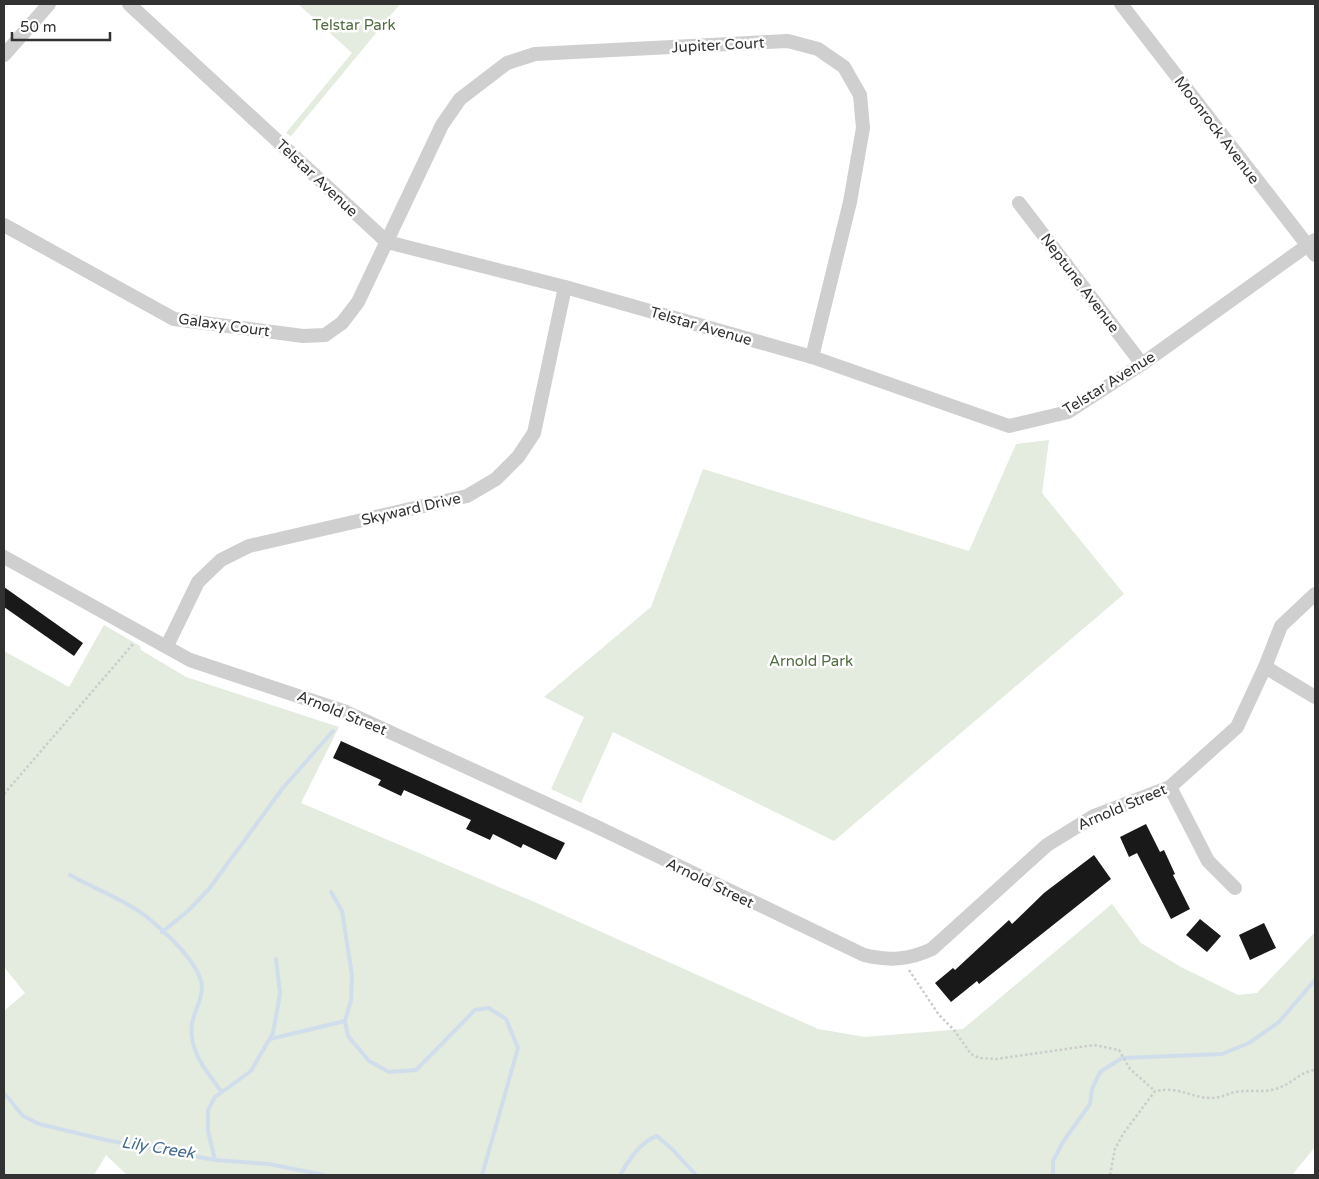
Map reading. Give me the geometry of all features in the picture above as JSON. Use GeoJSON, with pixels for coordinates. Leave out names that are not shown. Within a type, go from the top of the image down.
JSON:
{"type":"FeatureCollection","features":[{"type":"Feature","properties":{"kind":"street"},"geometry":{"type":"LineString","coordinates":[[4,55],[48,4]]}},
{"type":"Feature","properties":{"kind":"street","name":"Telstar Avenue"},"geometry":{"type":"LineString","coordinates":[[129,4],[387,242],[565,287],[812,357],[1009,426],[1068,412],[1142,364],[1313,247]]}},
{"type":"Feature","properties":{"kind":"street","name":"Moonrock Avenue"},"geometry":{"type":"LineString","coordinates":[[1121,4],[1313,247]]}},
{"type":"Feature","properties":{"kind":"street","name":"Jupiter Court"},"geometry":{"type":"LineString","coordinates":[[387,242],[442,125],[460,98],[507,63],[535,54],[788,41],[818,49],[844,67],[860,95],[864,128],[850,202],[812,357]]}},
{"type":"Feature","properties":{"kind":"street","name":"Neptune Avenue"},"geometry":{"type":"LineString","coordinates":[[1019,202],[1142,364]]}},
{"type":"Feature","properties":{"kind":"street","name":"Galaxy Court"},"geometry":{"type":"LineString","coordinates":[[4,225],[174,319],[303,336],[325,335],[342,323],[358,302],[387,242]]}},
{"type":"Feature","properties":{"kind":"street","name":"Skyward Drive"},"geometry":{"type":"LineString","coordinates":[[167,646],[198,582],[221,560],[249,546],[467,496],[496,479],[518,457],[534,433],[565,287]]}},
{"type":"Feature","properties":{"kind":"street","name":"Arnold Street"},"geometry":{"type":"LineString","coordinates":[[4,557],[206,666],[346,712],[593,825],[864,956],[879,959],[901,959],[920,955],[942,941],[1047,844],[1103,812],[1170,787],[1237,727],[1265,667],[1281,626],[1315,594]]}},
{"type":"Feature","properties":{"kind":"street"},"geometry":{"type":"LineString","coordinates":[[1265,667],[1315,697]]}},
{"type":"Feature","properties":{"kind":"street"},"geometry":{"type":"LineString","coordinates":[[1170,787],[1208,860],[1235,888]]}},
{"type":"Feature","properties":{"kind":"path"},"geometry":{"type":"LineString","coordinates":[[4,794],[143,633]]}},
{"type":"Feature","properties":{"kind":"path"},"geometry":{"type":"LineString","coordinates":[[901,959],[939,1015],[954,1030],[971,1054],[979,1058],[996,1059],[1094,1045],[1119,1050],[1130,1069],[1155,1090],[1180,1090],[1194,1096],[1214,1099],[1236,1092],[1267,1091],[1282,1087],[1303,1073],[1315,1070]]}},
{"type":"Feature","properties":{"kind":"path"},"geometry":{"type":"LineString","coordinates":[[1110,1175],[1115,1149],[1123,1134],[1155,1090]]}},
{"type":"Feature","properties":{"kind":"green space","name":"Telstar Park"},"geometry":{"type":"Polygon","coordinates":[[[298,4],[400,4],[291,136],[286,133],[352,53],[298,4]]]}},
{"type":"Feature","properties":{"kind":"green space","name":"Arnold Park"},"geometry":{"type":"Polygon","coordinates":[[[1049,440],[1042,493],[1124,594],[834,841],[613,732],[581,803],[551,789],[584,717],[544,697],[651,607],[703,469],[969,551],[1016,444],[1049,440]]]}},
{"type":"Feature","properties":{"kind":"green space"},"geometry":{"type":"Polygon","coordinates":[[[104,625],[140,646],[141,650],[186,677],[339,727],[301,803],[539,904],[818,1029],[865,1037],[963,1029],[1112,904],[1141,943],[1181,967],[1238,995],[1257,993],[1315,932],[1315,1147],[1292,1175],[127,1175],[106,1155],[94,1175],[4,1175],[4,1011],[25,993],[4,967],[4,651],[69,687],[104,625]]]}},
{"type":"Feature","properties":{"kind":"building"},"geometry":{"type":"Polygon","coordinates":[[[4,587],[83,643],[74,656],[4,607],[4,587]]]}},
{"type":"Feature","properties":{"kind":"building"},"geometry":{"type":"Polygon","coordinates":[[[341,741],[565,843],[556,860],[523,844],[521,848],[493,834],[490,840],[466,829],[471,820],[404,790],[401,796],[378,785],[381,780],[333,758],[341,741]]]}},
{"type":"Feature","properties":{"kind":"building"},"geometry":{"type":"Polygon","coordinates":[[[1146,824],[1160,852],[1164,850],[1175,874],[1173,875],[1190,909],[1171,919],[1137,853],[1129,857],[1120,837],[1146,824]]]}},
{"type":"Feature","properties":{"kind":"building"},"geometry":{"type":"Polygon","coordinates":[[[1094,855],[1111,879],[979,984],[977,981],[951,1002],[935,983],[953,968],[955,970],[1009,920],[1012,924],[1044,893],[1094,855]]]}},
{"type":"Feature","properties":{"kind":"building"},"geometry":{"type":"Polygon","coordinates":[[[1200,919],[1221,936],[1207,952],[1186,935],[1200,919]]]}},
{"type":"Feature","properties":{"kind":"building"},"geometry":{"type":"Polygon","coordinates":[[[1264,923],[1276,948],[1250,960],[1239,935],[1264,923]]]}},
{"type":"Feature","properties":{"kind":"waterway"},"geometry":{"type":"LineString","coordinates":[[162,932],[188,911],[209,889],[282,789],[333,731]]}},
{"type":"Feature","properties":{"kind":"waterway"},"geometry":{"type":"LineString","coordinates":[[70,875],[119,899],[147,917],[189,958],[200,978],[202,987],[201,997],[192,1024],[193,1043],[200,1061],[222,1092]]}},
{"type":"Feature","properties":{"kind":"waterway"},"geometry":{"type":"LineString","coordinates":[[331,892],[342,911],[352,975],[351,1000],[345,1021],[348,1036],[369,1061],[389,1072],[416,1070],[475,1010],[489,1008],[506,1019],[518,1048],[482,1175]]}},
{"type":"Feature","properties":{"kind":"waterway"},"geometry":{"type":"LineString","coordinates":[[215,1160],[208,1131],[208,1110],[215,1097],[251,1071],[273,1033],[280,994],[276,959]]}},
{"type":"Feature","properties":{"kind":"waterway"},"geometry":{"type":"LineString","coordinates":[[1053,1175],[1053,1161],[1063,1142],[1090,1104],[1092,1089],[1100,1072],[1122,1058],[1222,1054],[1249,1043],[1279,1022],[1315,980]]}},
{"type":"Feature","properties":{"kind":"waterway"},"geometry":{"type":"LineString","coordinates":[[270,1039],[345,1021]]}},
{"type":"Feature","properties":{"kind":"waterway","name":"Lily Creek"},"geometry":{"type":"LineString","coordinates":[[4,1093],[23,1116],[39,1124],[106,1140],[215,1160],[269,1164],[324,1175]]}},
{"type":"Feature","properties":{"kind":"waterway"},"geometry":{"type":"LineString","coordinates":[[620,1175],[640,1147],[657,1136],[696,1175]]}}]}
